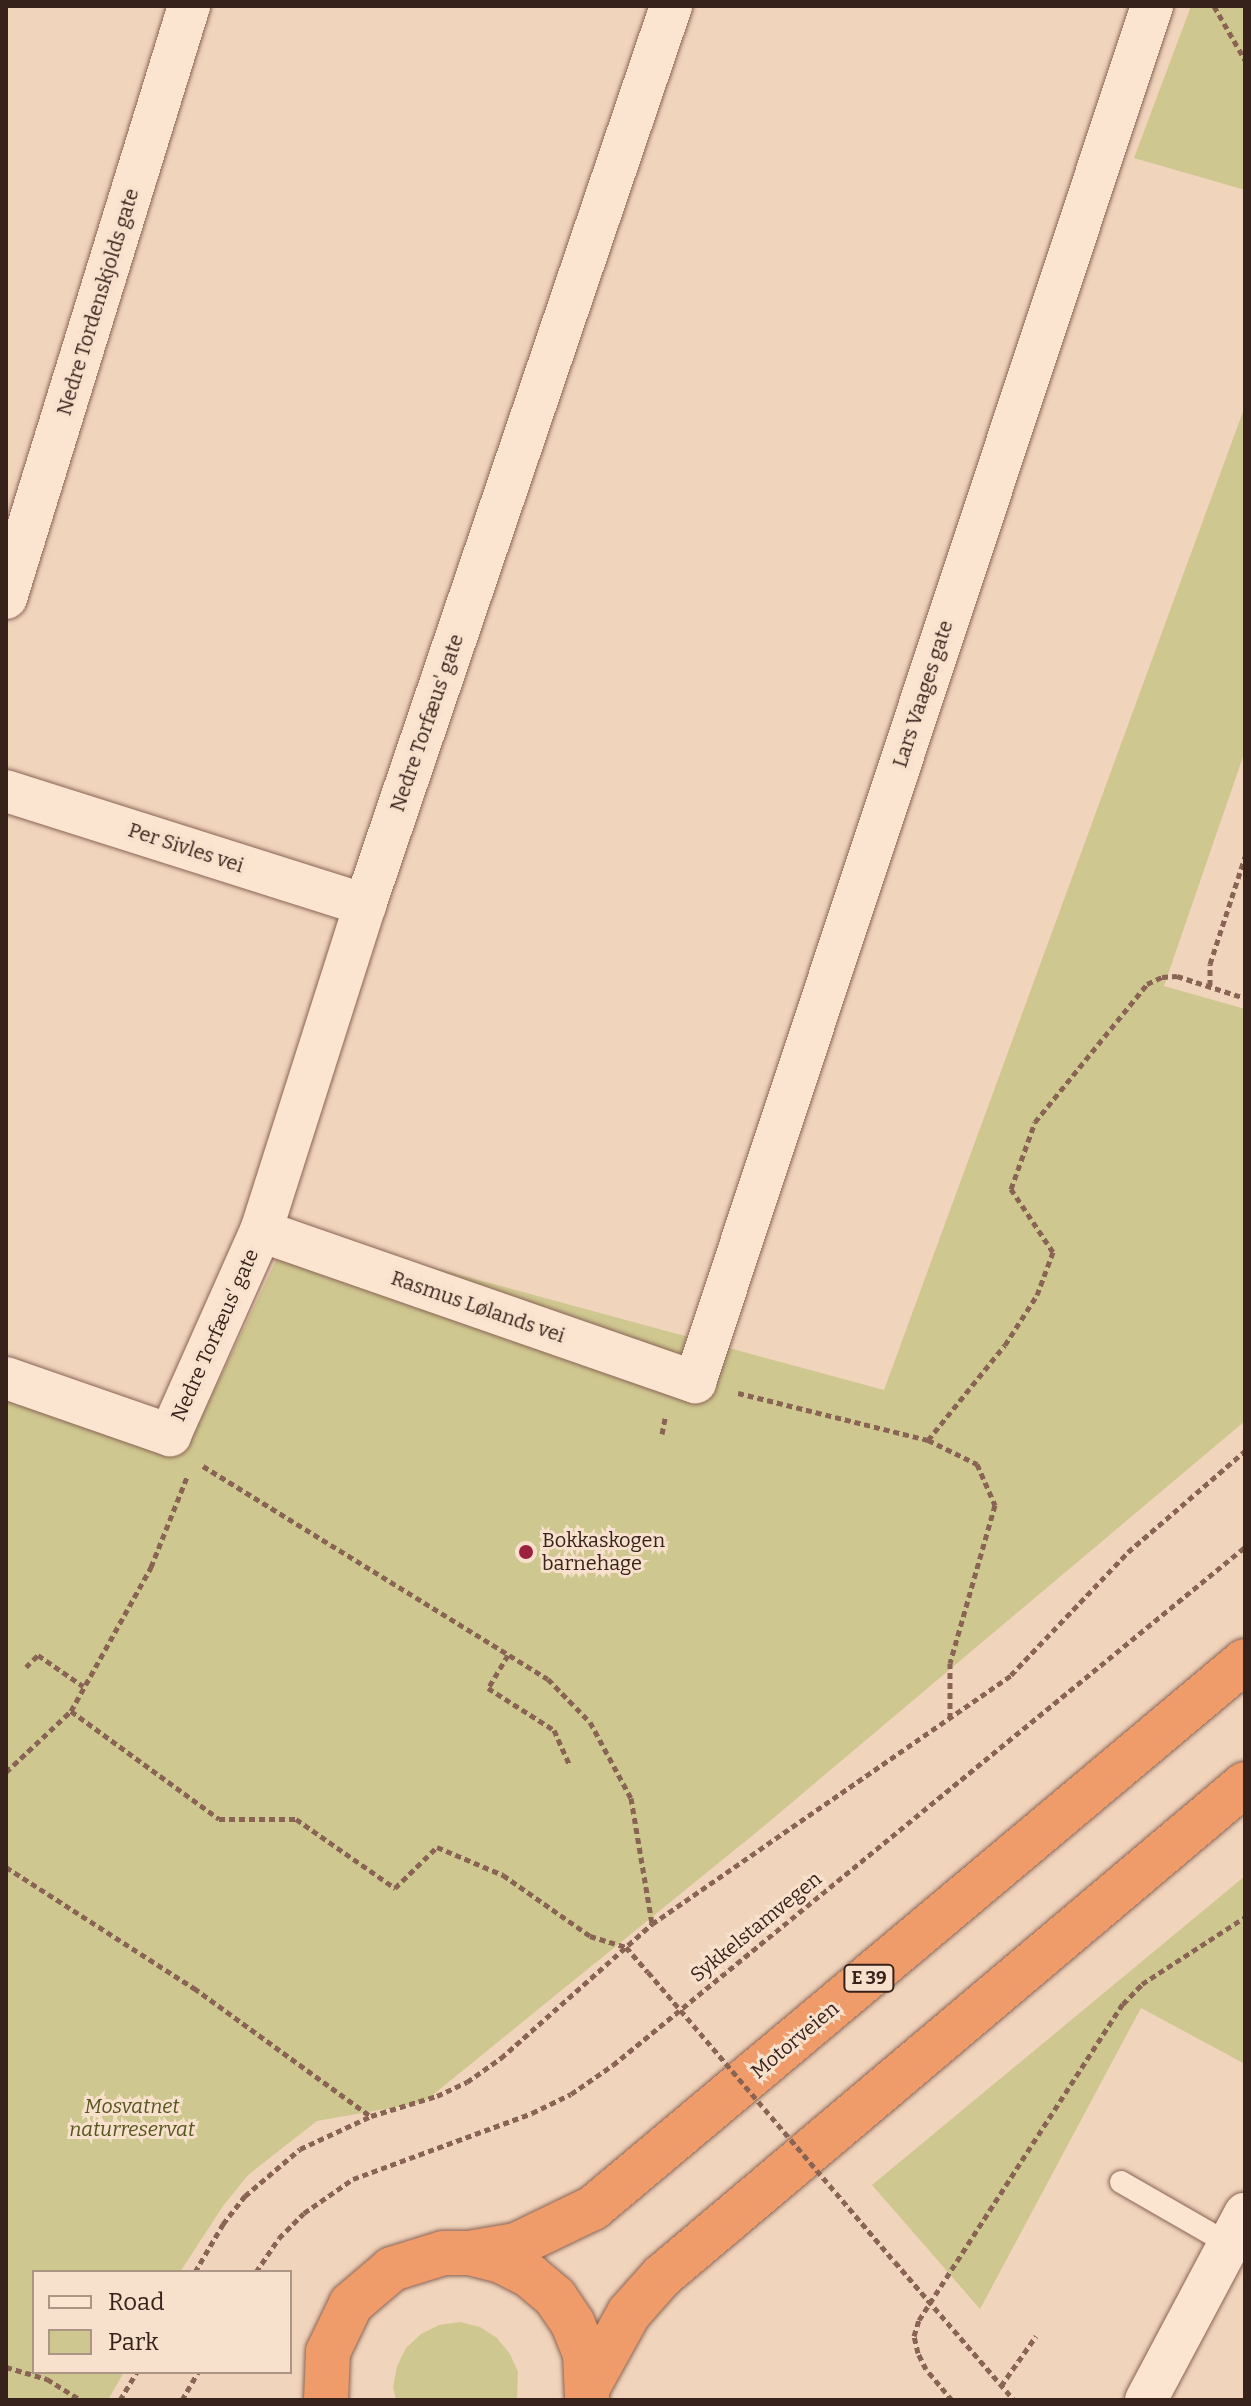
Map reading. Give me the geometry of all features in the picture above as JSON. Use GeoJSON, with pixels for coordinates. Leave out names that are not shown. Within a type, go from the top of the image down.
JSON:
{"type":"FeatureCollection","features":[{"type":"Feature","properties":{"kind":"highway","name":"Motorveien"},"geometry":{"type":"LineString","coordinates":[[469,2253],[516,2245],[553,2230],[593,2208],[1245,1661]]}},
{"type":"Feature","properties":{"kind":"highway","name":"E 39"},"geometry":{"type":"LineString","coordinates":[[587,2394],[629,2313],[662,2276],[1245,1784]]}},
{"type":"Feature","properties":{"kind":"highway","name":"E 39"},"geometry":{"type":"LineString","coordinates":[[322,2393],[337,2327],[351,2304],[370,2284],[392,2269],[416,2259],[469,2253],[501,2261],[530,2276],[555,2297],[573,2324],[585,2354],[587,2394]]}},
{"type":"Feature","properties":{"kind":"street","name":"Nedre Tordenskjolds gate"},"geometry":{"type":"LineString","coordinates":[[6,598],[189,6]]}},
{"type":"Feature","properties":{"kind":"street","name":"Nedre Torfæus' gate"},"geometry":{"type":"LineString","coordinates":[[182,1448],[261,1231],[365,905],[671,6]]}},
{"type":"Feature","properties":{"kind":"street","name":"Lars Vaages gate"},"geometry":{"type":"LineString","coordinates":[[695,1382],[1152,6]]}},
{"type":"Feature","properties":{"kind":"street","name":"Per Sivles vei"},"geometry":{"type":"LineString","coordinates":[[6,791],[365,905]]}},
{"type":"Feature","properties":{"kind":"street","name":"Rasmus Lølands vei"},"geometry":{"type":"LineString","coordinates":[[261,1231],[695,1382]]}},
{"type":"Feature","properties":{"kind":"street"},"geometry":{"type":"LineString","coordinates":[[6,1378],[182,1448]]}},
{"type":"Feature","properties":{"kind":"street"},"geometry":{"type":"LineString","coordinates":[[1146,2400],[1237,2229]]}},
{"type":"Feature","properties":{"kind":"lane"},"geometry":{"type":"LineString","coordinates":[[1121,2182],[1237,2229]]}},
{"type":"Feature","properties":{"kind":"path"},"geometry":{"type":"LineString","coordinates":[[1214,6],[1245,60]]}},
{"type":"Feature","properties":{"kind":"path"},"geometry":{"type":"LineString","coordinates":[[1210,986],[1210,964],[1245,857]]}},
{"type":"Feature","properties":{"kind":"path"},"geometry":{"type":"LineString","coordinates":[[928,1440],[1005,1345],[1037,1295],[1053,1252],[1011,1189],[1035,1122],[1147,984],[1162,977],[1177,976],[1245,998]]}},
{"type":"Feature","properties":{"kind":"path"},"geometry":{"type":"LineString","coordinates":[[695,1382],[928,1440],[977,1464],[995,1505],[950,1663],[950,1719]]}},
{"type":"Feature","properties":{"kind":"path"},"geometry":{"type":"LineString","coordinates":[[6,1772],[71,1711],[151,1567],[182,1448],[548,1679],[590,1722],[631,1798],[652,1924]]}},
{"type":"Feature","properties":{"kind":"path"},"geometry":{"type":"LineString","coordinates":[[196,2270],[223,2224],[245,2196],[300,2149],[371,2116],[437,2096],[467,2082],[532,2032],[652,1924],[1011,1675],[1128,1552],[1245,1451]]}},
{"type":"Feature","properties":{"kind":"path","name":"Sykkelstamvegen"},"geometry":{"type":"LineString","coordinates":[[257,2270],[279,2238],[304,2213],[353,2179],[532,2113],[571,2094],[613,2065],[1245,1547]]}},
{"type":"Feature","properties":{"kind":"path"},"geometry":{"type":"LineString","coordinates":[[26,1667],[38,1655],[83,1686]]}},
{"type":"Feature","properties":{"kind":"path"},"geometry":{"type":"LineString","coordinates":[[508,1655],[488,1688],[554,1730],[570,1766]]}},
{"type":"Feature","properties":{"kind":"path"},"geometry":{"type":"LineString","coordinates":[[71,1711],[219,1819],[296,1819],[395,1888],[437,1847],[503,1875],[590,1936],[626,1947],[1014,2400]]}},
{"type":"Feature","properties":{"kind":"path"},"geometry":{"type":"LineString","coordinates":[[6,1867],[194,1988],[371,2116]]}},
{"type":"Feature","properties":{"kind":"path"},"geometry":{"type":"LineString","coordinates":[[952,2400],[926,2369],[914,2336],[930,2303],[1123,2004],[1161,1970],[1245,1917]]}},
{"type":"Feature","properties":{"kind":"path"},"geometry":{"type":"LineString","coordinates":[[1001,2386],[1036,2336]]}},
{"type":"Feature","properties":{"kind":"path"},"geometry":{"type":"LineString","coordinates":[[6,2367],[47,2379],[81,2400]]}},
{"type":"Feature","properties":{"kind":"path"},"geometry":{"type":"LineString","coordinates":[[120,2400],[136,2374]]}},
{"type":"Feature","properties":{"kind":"path"},"geometry":{"type":"LineString","coordinates":[[182,2400],[197,2374]]}},
{"type":"Feature","properties":{"kind":"green space"},"geometry":{"type":"Polygon","coordinates":[[[1191,6],[1245,6],[1245,190],[1134,158],[1191,6]]]}},
{"type":"Feature","properties":{"kind":"green space","name":"Mosvatnet naturreservat"},"geometry":{"type":"Polygon","coordinates":[[[1245,406],[1245,751],[1164,986],[1245,1009],[1245,1421],[758,1831],[424,2102],[317,2121],[248,2175],[223,2206],[181,2270],[32,2270],[32,2374],[123,2374],[108,2400],[6,2400],[6,1373],[192,1437],[291,1229],[884,1390],[1245,406]]]}},
{"type":"Feature","properties":{"kind":"green space"},"geometry":{"type":"Polygon","coordinates":[[[1245,1876],[1245,2064],[1141,2008],[980,2309],[872,2185],[1245,1876]]]}},
{"type":"Feature","properties":{"kind":"green space"},"geometry":{"type":"Polygon","coordinates":[[[460,2322],[480,2327],[497,2338],[510,2354],[518,2372],[517,2400],[396,2400],[393,2387],[397,2366],[406,2348],[421,2334],[439,2325],[460,2322]]]}},
{"type":"Feature","properties":{"kind":"place","name":"Bokkaskogen barnehage"},"geometry":{"type":"Point","coordinates":[526,1552]}}]}
